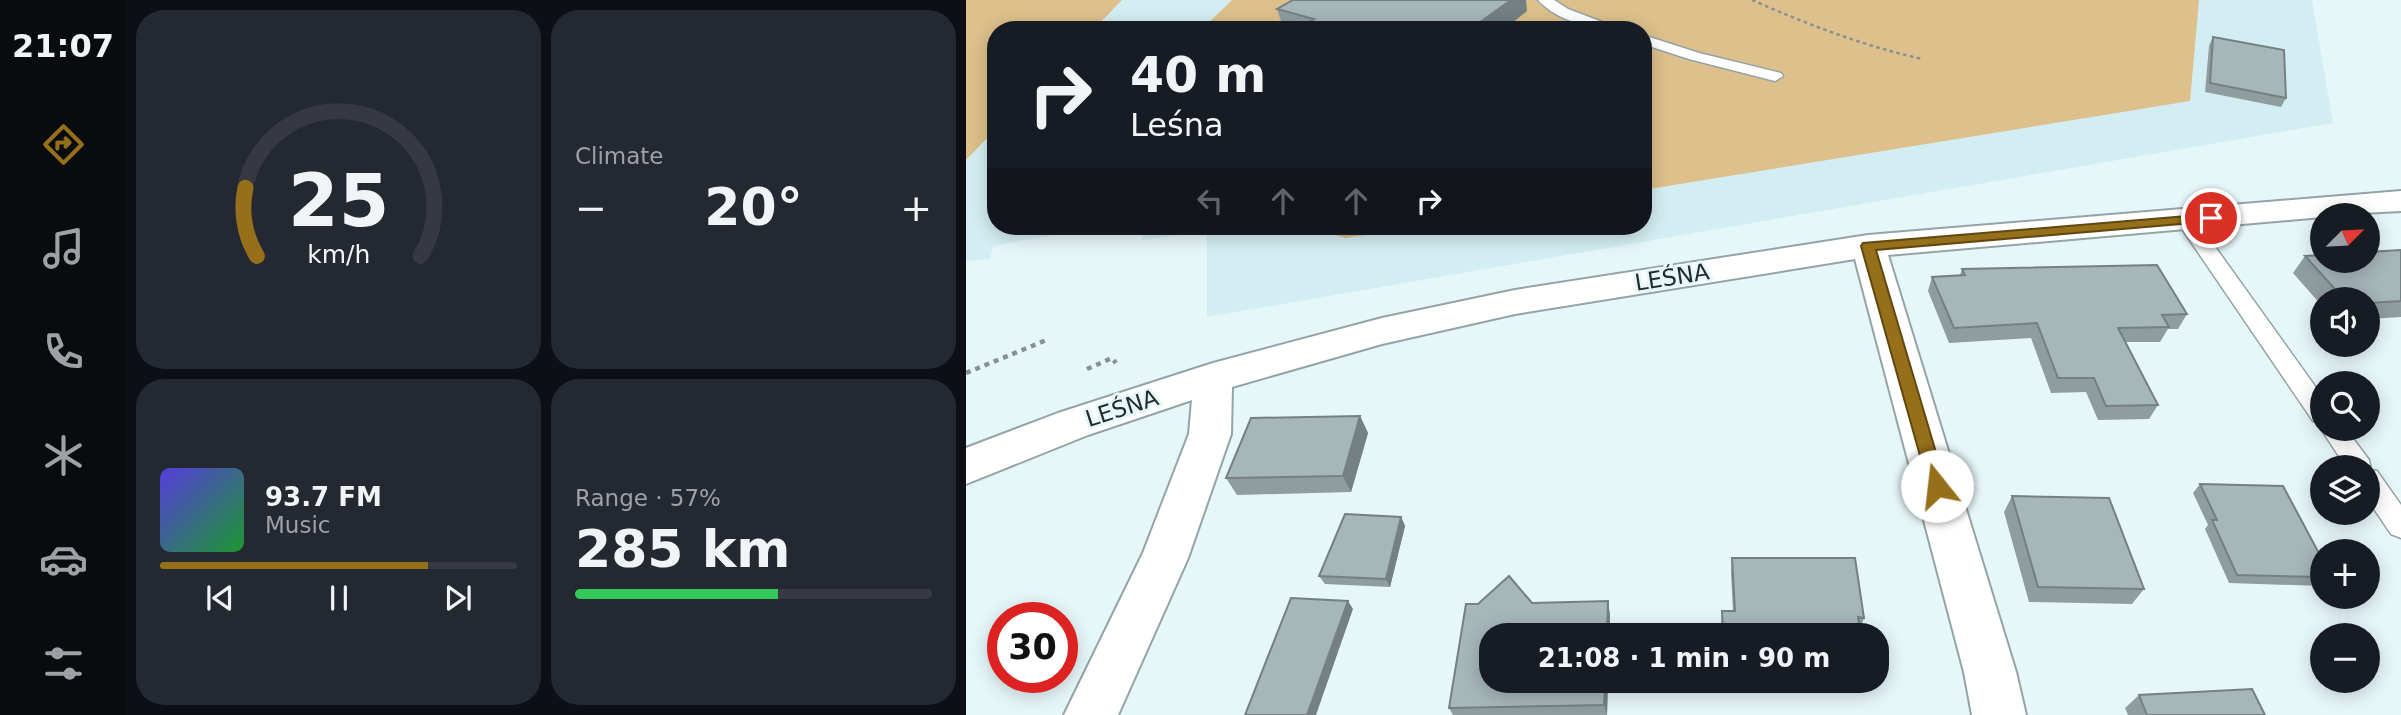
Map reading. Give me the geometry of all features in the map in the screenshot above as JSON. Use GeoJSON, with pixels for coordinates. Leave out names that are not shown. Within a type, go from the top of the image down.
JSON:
{"type":"FeatureCollection","features":[{"type":"Feature","properties":{"kind":"street","name":"LEŚNA"},"geometry":{"type":"LineString","coordinates":[[966,466],[1073,424],[1213,378],[1382,331],[1515,302],[1868,246],[2401,201]]}},
{"type":"Feature","properties":{"kind":"street"},"geometry":{"type":"LineString","coordinates":[[1868,246],[1990,672],[1999,715]]}},
{"type":"Feature","properties":{"kind":"street"},"geometry":{"type":"LineString","coordinates":[[1091,715],[1165,558],[1210,434],[1213,378]]}},
{"type":"Feature","properties":{"kind":"lane"},"geometry":{"type":"LineString","coordinates":[[1545,0],[1563,12],[1590,21]]}},
{"type":"Feature","properties":{"kind":"lane"},"geometry":{"type":"LineString","coordinates":[[1652,42],[1694,56],[1775,76]]}},
{"type":"Feature","properties":{"kind":"lane"},"geometry":{"type":"LineString","coordinates":[[2186,220],[2310,397]]}},
{"type":"Feature","properties":{"kind":"lane"},"geometry":{"type":"LineString","coordinates":[[2380,496],[2401,526]]}},
{"type":"Feature","properties":{"kind":"path"},"geometry":{"type":"LineString","coordinates":[[1752,0],[1824,33],[1922,59]]}},
{"type":"Feature","properties":{"kind":"path"},"geometry":{"type":"LineString","coordinates":[[966,373],[1049,339]]}},
{"type":"Feature","properties":{"kind":"shaded area"},"geometry":{"type":"Polygon","coordinates":[[[966,0],[1122,0],[1102,21],[987,21],[987,138],[966,160],[966,0]]]}},
{"type":"Feature","properties":{"kind":"shaded area"},"geometry":{"type":"Polygon","coordinates":[[[1122,0],[2312,0],[2333,123],[1207,317],[1207,235],[1652,235],[1652,21],[1102,21],[1122,0]]]}},
{"type":"Feature","properties":{"kind":"shaded area"},"geometry":{"type":"Polygon","coordinates":[[[1232,0],[2199,0],[2190,101],[1652,189],[1652,21],[1210,21],[1232,0]]]}},
{"type":"Feature","properties":{"kind":"shaded area"},"geometry":{"type":"Polygon","coordinates":[[[987,138],[987,235],[1054,235],[993,246],[990,259],[966,261],[966,160],[987,138]]]}},
{"type":"Feature","properties":{"kind":"shaded area"},"geometry":{"type":"Polygon","coordinates":[[[1142,235],[1178,235],[1142,240],[1142,235]]]}},
{"type":"Feature","properties":{"kind":"shaded area"},"geometry":{"type":"Polygon","coordinates":[[[1335,235],[1364,235],[1346,238],[1335,235]]]}},
{"type":"Feature","properties":{"kind":"building"},"geometry":{"type":"Polygon","coordinates":[[[1293,0],[1511,0],[1482,21],[1311,21],[1314,19],[1277,9],[1293,0]]]}},
{"type":"Feature","properties":{"kind":"building"},"geometry":{"type":"Polygon","coordinates":[[[2213,37],[2284,50],[2286,98],[2210,83],[2213,37]]]}},
{"type":"Feature","properties":{"kind":"building"},"geometry":{"type":"Polygon","coordinates":[[[2401,250],[2401,301],[2380,302],[2380,287],[2333,287],[2320,273],[2380,273],[2380,251],[2401,250]]]}},
{"type":"Feature","properties":{"kind":"building"},"geometry":{"type":"Polygon","coordinates":[[[2157,265],[2187,314],[2162,315],[2169,327],[2118,328],[2158,405],[2106,406],[2094,378],[2058,378],[2037,323],[1954,328],[1932,277],[1965,275],[1962,269],[2157,265]]]}},
{"type":"Feature","properties":{"kind":"building"},"geometry":{"type":"Polygon","coordinates":[[[1360,416],[1343,476],[1226,478],[1251,418],[1360,416]]]}},
{"type":"Feature","properties":{"kind":"building"},"geometry":{"type":"Polygon","coordinates":[[[2200,484],[2283,486],[2311,539],[2310,577],[2237,575],[2212,520],[2217,520],[2200,484]]]}},
{"type":"Feature","properties":{"kind":"building"},"geometry":{"type":"Polygon","coordinates":[[[2012,496],[2109,498],[2144,589],[2038,587],[2012,496]]]}},
{"type":"Feature","properties":{"kind":"building"},"geometry":{"type":"Polygon","coordinates":[[[1345,514],[1401,517],[1386,579],[1319,576],[1345,514]]]}},
{"type":"Feature","properties":{"kind":"building"},"geometry":{"type":"Polygon","coordinates":[[[1732,558],[1855,558],[1864,618],[1858,617],[1859,623],[1722,623],[1722,611],[1735,611],[1732,558]]]}},
{"type":"Feature","properties":{"kind":"building"},"geometry":{"type":"Polygon","coordinates":[[[1509,576],[1532,603],[1608,601],[1607,623],[1479,623],[1479,693],[1604,693],[1604,705],[1449,708],[1466,604],[1478,604],[1509,576]]]}},
{"type":"Feature","properties":{"kind":"building"},"geometry":{"type":"Polygon","coordinates":[[[1291,598],[1348,601],[1307,715],[1245,715],[1291,598]]]}},
{"type":"Feature","properties":{"kind":"building"},"geometry":{"type":"Polygon","coordinates":[[[2252,689],[2265,715],[2147,715],[2139,695],[2252,689]]]}},
{"type":"Feature","properties":{"kind":"route"},"geometry":{"type":"LineString","coordinates":[[1937,486],[1868,246],[2211,218]]}}]}
